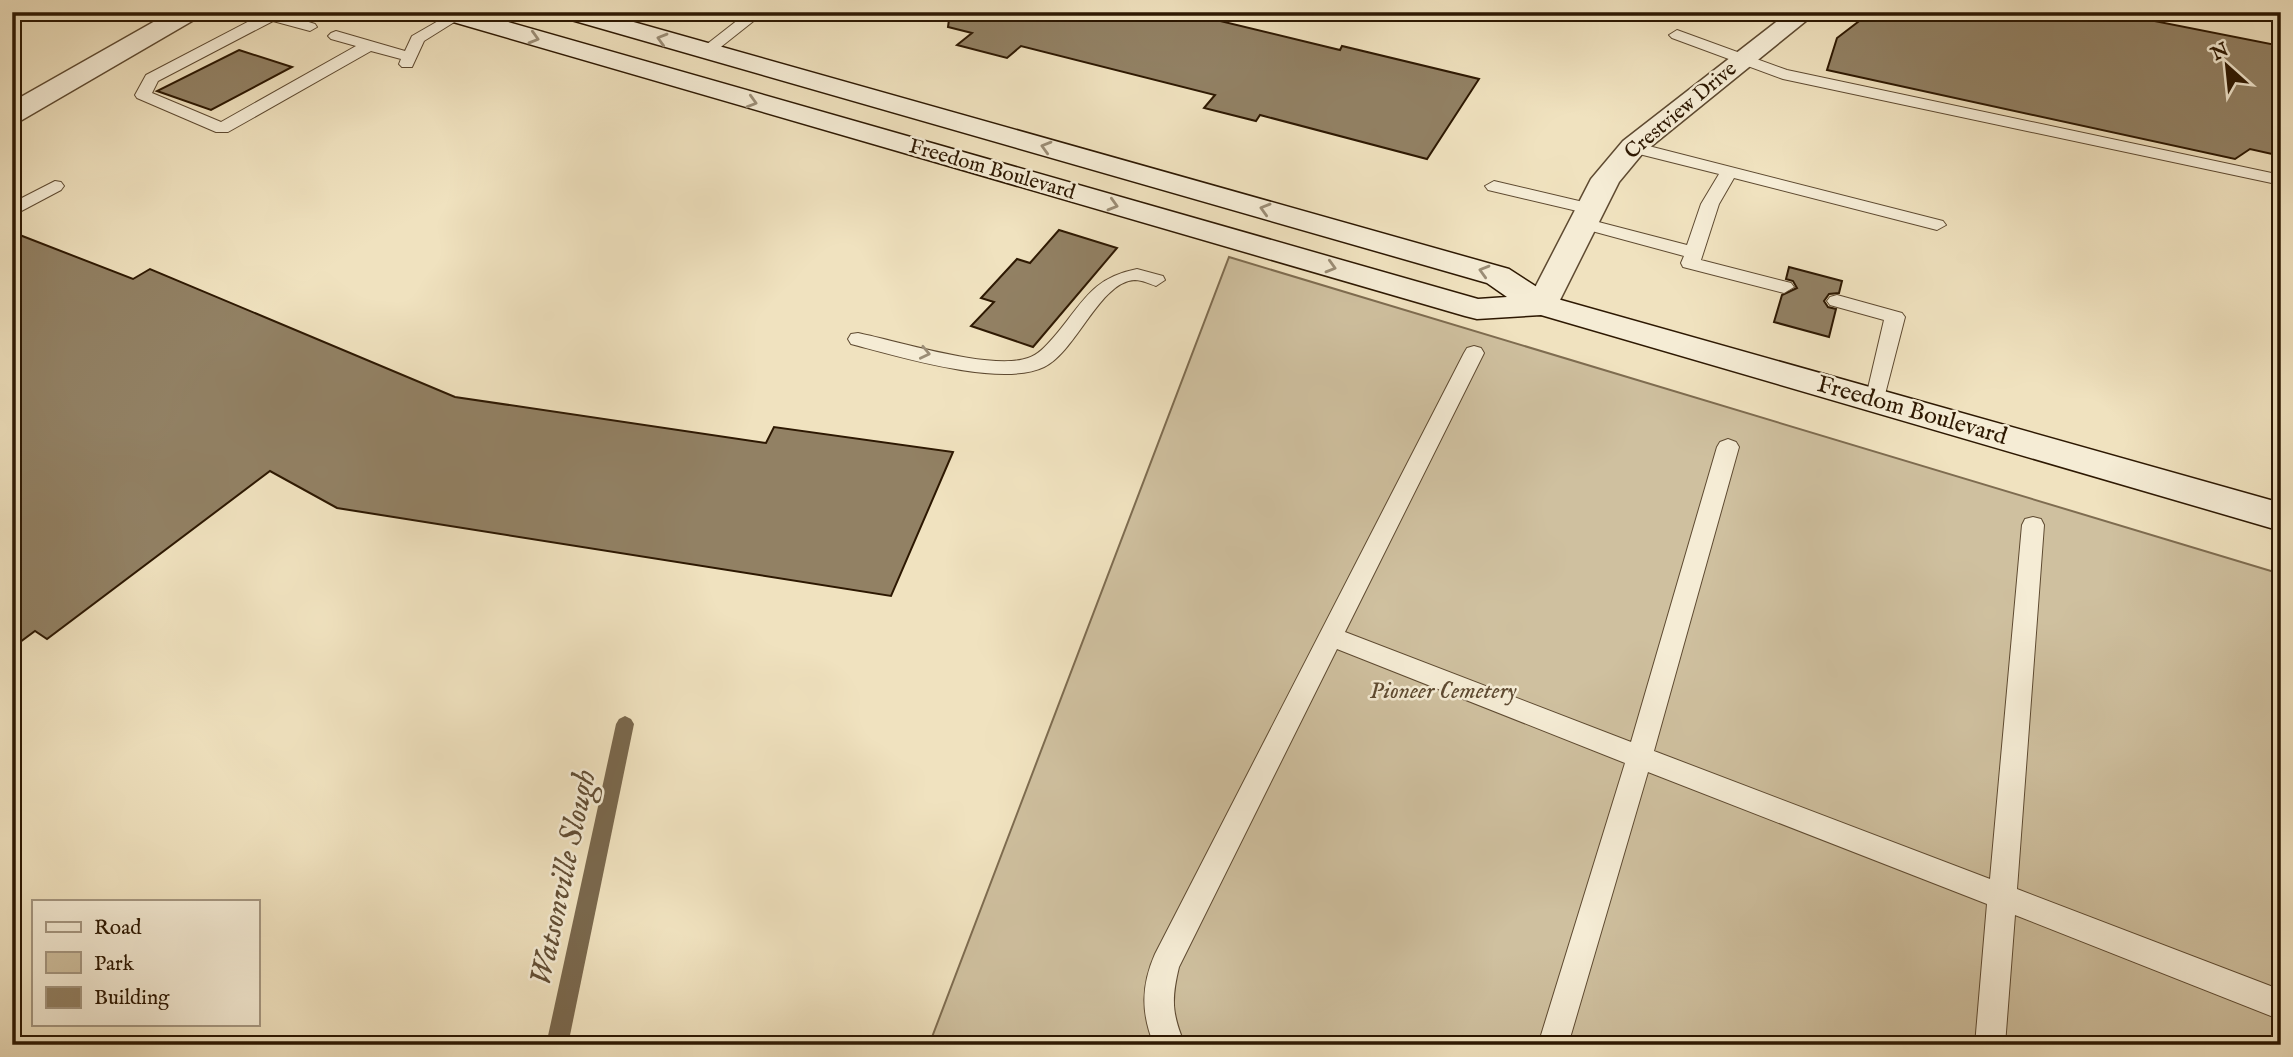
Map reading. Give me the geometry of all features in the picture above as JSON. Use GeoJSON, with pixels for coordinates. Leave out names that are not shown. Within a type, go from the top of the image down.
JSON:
{"type":"FeatureCollection","features":[{"type":"Feature","properties":{"kind":"main road"},"geometry":{"type":"LineString","coordinates":[[12,114],[190,12]]}},
{"type":"Feature","properties":{"kind":"main road","name":"Freedom Boulevard"},"geometry":{"type":"LineString","coordinates":[[570,12],[1498,276],[1542,306],[2281,517]]}},
{"type":"Feature","properties":{"kind":"main road","name":"Crestview Drive"},"geometry":{"type":"LineString","coordinates":[[1542,306],[1606,180],[1633,148],[1805,12]]}},
{"type":"Feature","properties":{"kind":"main road","name":"Freedom Boulevard"},"geometry":{"type":"LineString","coordinates":[[451,14],[1478,309],[1542,306]]}},
{"type":"Feature","properties":{"kind":"lane"},"geometry":{"type":"LineString","coordinates":[[707,51],[758,12]]}},
{"type":"Feature","properties":{"kind":"lane"},"geometry":{"type":"LineString","coordinates":[[2269,12],[2281,16]]}},
{"type":"Feature","properties":{"kind":"lane"},"geometry":{"type":"LineString","coordinates":[[310,27],[265,14],[152,78],[143,95],[222,128],[370,45]]}},
{"type":"Feature","properties":{"kind":"lane"},"geometry":{"type":"LineString","coordinates":[[336,36],[370,45],[408,61],[417,40],[451,14]]}},
{"type":"Feature","properties":{"kind":"lane"},"geometry":{"type":"LineString","coordinates":[[1677,35],[1783,74],[2281,180]]}},
{"type":"Feature","properties":{"kind":"lane"},"geometry":{"type":"LineString","coordinates":[[1633,148],[1937,225]]}},
{"type":"Feature","properties":{"kind":"lane"},"geometry":{"type":"LineString","coordinates":[[1729,172],[1710,204],[1690,263],[1784,287]]}},
{"type":"Feature","properties":{"kind":"lane"},"geometry":{"type":"LineString","coordinates":[[12,211],[55,186]]}},
{"type":"Feature","properties":{"kind":"lane"},"geometry":{"type":"LineString","coordinates":[[1494,186],[1694,253]]}},
{"type":"Feature","properties":{"kind":"lane"},"geometry":{"type":"LineString","coordinates":[[858,339],[999,369],[1027,367],[1047,356],[1115,279],[1136,274],[1156,280]]}},
{"type":"Feature","properties":{"kind":"lane"},"geometry":{"type":"LineString","coordinates":[[1838,302],[1895,317],[1875,401]]}},
{"type":"Feature","properties":{"kind":"lane"},"geometry":{"type":"LineString","coordinates":[[1170,1045],[1158,1020],[1156,996],[1165,964],[1474,353]]}},
{"type":"Feature","properties":{"kind":"lane"},"geometry":{"type":"LineString","coordinates":[[1553,1045],[1639,759],[1728,447]]}},
{"type":"Feature","properties":{"kind":"lane"},"geometry":{"type":"LineString","coordinates":[[1990,1045],[2033,526]]}},
{"type":"Feature","properties":{"kind":"lane"},"geometry":{"type":"LineString","coordinates":[[1330,636],[1639,759],[2001,895],[2281,1005]]}},
{"type":"Feature","properties":{"kind":"green space","name":"Pioneer Cemetery"},"geometry":{"type":"Polygon","coordinates":[[[1229,257],[2281,574],[2281,1045],[929,1045],[1229,257]]]}},
{"type":"Feature","properties":{"kind":"building"},"geometry":{"type":"Polygon","coordinates":[[[950,12],[1183,12],[1340,50],[1342,46],[1479,79],[1427,159],[1260,115],[1256,121],[1204,108],[1215,95],[1021,46],[1007,58],[957,45],[972,33],[948,27],[950,12]]]}},
{"type":"Feature","properties":{"kind":"building"},"geometry":{"type":"Polygon","coordinates":[[[1871,12],[2139,12],[2139,18],[2281,46],[2281,156],[2250,149],[2235,159],[1827,70],[1837,38],[1871,12]]]}},
{"type":"Feature","properties":{"kind":"building"},"geometry":{"type":"Polygon","coordinates":[[[239,50],[292,67],[211,110],[157,91],[239,50]]]}},
{"type":"Feature","properties":{"kind":"building"},"geometry":{"type":"Polygon","coordinates":[[[1059,230],[1117,248],[1033,347],[971,326],[994,302],[981,298],[1017,259],[1030,263],[1059,230]]]}},
{"type":"Feature","properties":{"kind":"building"},"geometry":{"type":"Polygon","coordinates":[[[12,232],[133,279],[150,269],[455,397],[766,443],[774,427],[953,452],[891,596],[337,508],[270,471],[47,639],[35,631],[12,648],[12,232]]]}},
{"type":"Feature","properties":{"kind":"building"},"geometry":{"type":"Polygon","coordinates":[[[1789,267],[1842,281],[1839,293],[1829,294],[1824,301],[1828,307],[1836,309],[1829,337],[1774,322],[1782,295],[1797,288],[1793,281],[1786,279],[1789,267]]]}},
{"type":"Feature","properties":{"kind":"waterway","name":"Watsonville Slough"},"geometry":{"type":"LineString","coordinates":[[557,1045],[625,724]]}}]}
